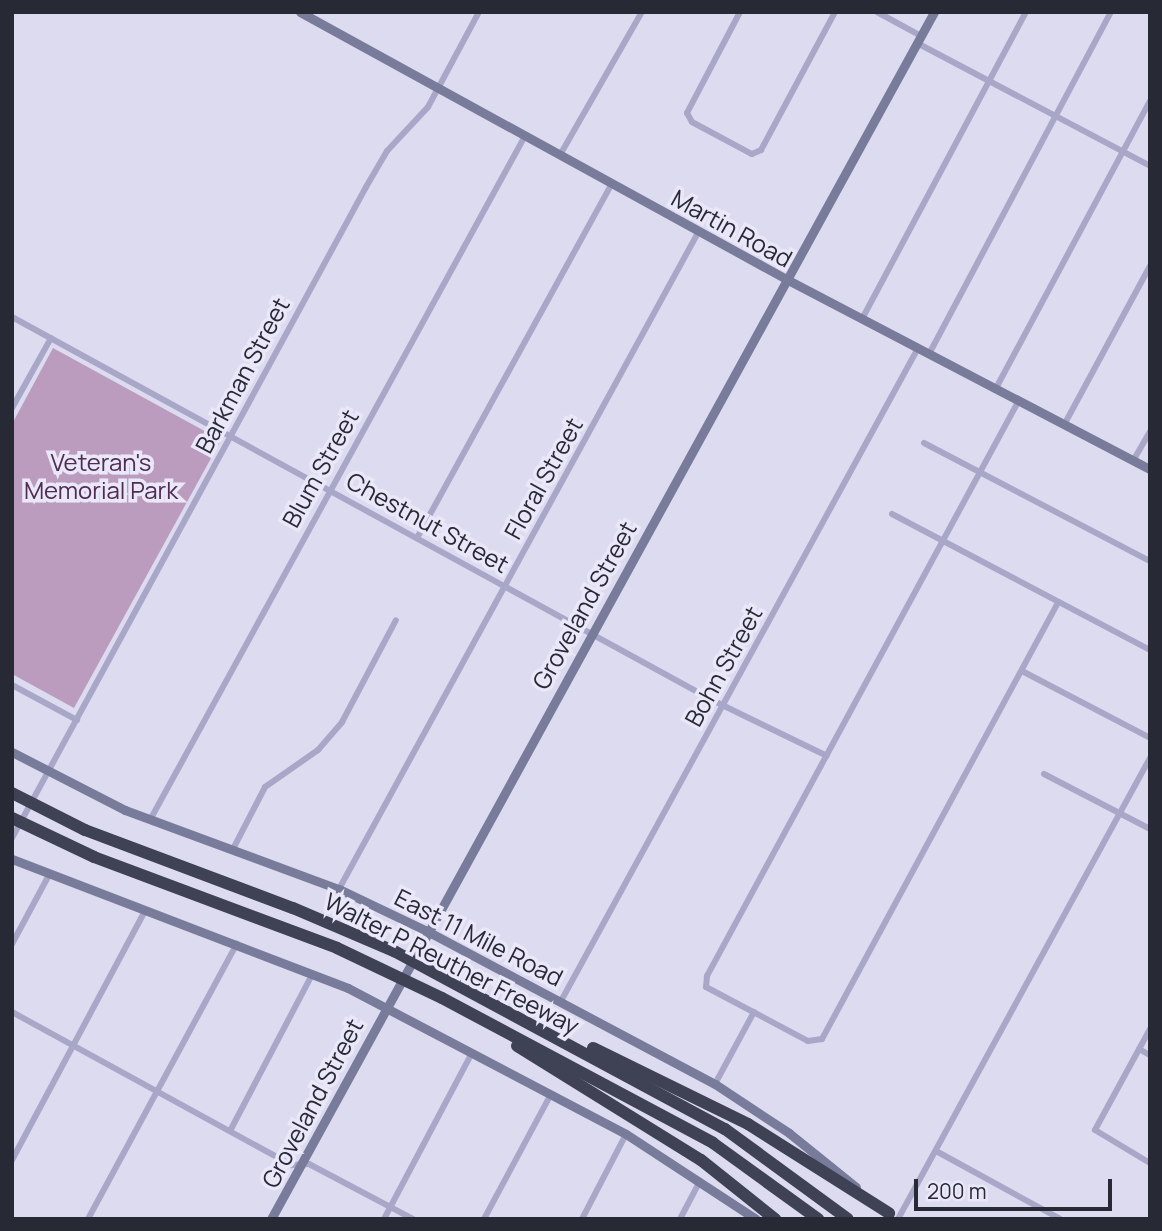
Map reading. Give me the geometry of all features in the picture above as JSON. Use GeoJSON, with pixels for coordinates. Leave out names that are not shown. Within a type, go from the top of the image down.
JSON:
{"type":"FeatureCollection","features":[{"type":"Feature","properties":{"kind":"highway","name":"Walter P Reuther Freeway"},"geometry":{"type":"LineString","coordinates":[[12,793],[85,830],[355,933],[725,1129],[848,1219]]}},
{"type":"Feature","properties":{"kind":"highway","name":"Walter P Reuther Freeway"},"geometry":{"type":"LineString","coordinates":[[12,818],[94,857],[327,944],[418,987],[702,1137],[818,1219]]}},
{"type":"Feature","properties":{"kind":"highway"},"geometry":{"type":"LineString","coordinates":[[418,987],[439,1005],[519,1047],[676,1144],[775,1219]]}},
{"type":"Feature","properties":{"kind":"highway"},"geometry":{"type":"LineString","coordinates":[[525,1021],[593,1048],[748,1124],[894,1217]]}},
{"type":"Feature","properties":{"kind":"street","name":"Martin Road"},"geometry":{"type":"LineString","coordinates":[[300,12],[788,280],[1150,469]]}},
{"type":"Feature","properties":{"kind":"street","name":"Barkman Street"},"geometry":{"type":"LineString","coordinates":[[12,838],[387,151],[428,107],[479,12]]}},
{"type":"Feature","properties":{"kind":"street"},"geometry":{"type":"LineString","coordinates":[[740,12],[688,110],[692,122],[757,153],[835,12]]}},
{"type":"Feature","properties":{"kind":"street"},"geometry":{"type":"LineString","coordinates":[[877,12],[989,81],[1150,166]]}},
{"type":"Feature","properties":{"kind":"street","name":"Groveland Street"},"geometry":{"type":"LineString","coordinates":[[271,1219],[339,1101],[385,1007],[934,12]]}},
{"type":"Feature","properties":{"kind":"street"},"geometry":{"type":"LineString","coordinates":[[862,319],[1026,12]]}},
{"type":"Feature","properties":{"kind":"street"},"geometry":{"type":"LineString","coordinates":[[929,354],[1111,12]]}},
{"type":"Feature","properties":{"kind":"street"},"geometry":{"type":"LineString","coordinates":[[560,155],[639,13]]}},
{"type":"Feature","properties":{"kind":"street"},"geometry":{"type":"LineString","coordinates":[[995,390],[1150,101]]}},
{"type":"Feature","properties":{"kind":"street","name":"Blum Street"},"geometry":{"type":"LineString","coordinates":[[150,820],[525,136]]}},
{"type":"Feature","properties":{"kind":"street"},"geometry":{"type":"LineString","coordinates":[[417,538],[612,183]]}},
{"type":"Feature","properties":{"kind":"street","name":"Floral Street"},"geometry":{"type":"LineString","coordinates":[[339,890],[699,231]]}},
{"type":"Feature","properties":{"kind":"street"},"geometry":{"type":"LineString","coordinates":[[1064,425],[1150,266]]}},
{"type":"Feature","properties":{"kind":"street","name":"Chestnut Street"},"geometry":{"type":"LineString","coordinates":[[12,317],[590,633],[827,756]]}},
{"type":"Feature","properties":{"kind":"street"},"geometry":{"type":"LineString","coordinates":[[12,408],[51,338]]}},
{"type":"Feature","properties":{"kind":"street","name":"Bohn Street"},"geometry":{"type":"LineString","coordinates":[[561,1001],[918,348]]}},
{"type":"Feature","properties":{"kind":"street"},"geometry":{"type":"LineString","coordinates":[[1018,401],[705,984],[807,1041],[818,1042],[1058,602]]}},
{"type":"Feature","properties":{"kind":"street"},"geometry":{"type":"LineString","coordinates":[[1133,461],[1150,430]]}},
{"type":"Feature","properties":{"kind":"street"},"geometry":{"type":"LineString","coordinates":[[924,443],[1150,561]]}},
{"type":"Feature","properties":{"kind":"street"},"geometry":{"type":"LineString","coordinates":[[892,514],[1150,650]]}},
{"type":"Feature","properties":{"kind":"street"},"geometry":{"type":"LineString","coordinates":[[232,851],[264,787],[318,750],[342,722],[396,620]]}},
{"type":"Feature","properties":{"kind":"street"},"geometry":{"type":"LineString","coordinates":[[1022,671],[1150,738]]}},
{"type":"Feature","properties":{"kind":"street"},"geometry":{"type":"LineString","coordinates":[[12,685],[77,720]]}},
{"type":"Feature","properties":{"kind":"street","name":"East 11 Mile Road"},"geometry":{"type":"LineString","coordinates":[[12,752],[150,820],[339,890],[428,930],[715,1084],[799,1141],[894,1217]]}},
{"type":"Feature","properties":{"kind":"street"},"geometry":{"type":"LineString","coordinates":[[894,1217],[936,1151],[1150,758]]}},
{"type":"Feature","properties":{"kind":"street"},"geometry":{"type":"LineString","coordinates":[[1044,774],[1150,829]]}},
{"type":"Feature","properties":{"kind":"street"},"geometry":{"type":"LineString","coordinates":[[12,859],[313,973],[385,1007],[626,1134],[756,1219]]}},
{"type":"Feature","properties":{"kind":"street"},"geometry":{"type":"LineString","coordinates":[[12,944],[49,875]]}},
{"type":"Feature","properties":{"kind":"street"},"geometry":{"type":"LineString","coordinates":[[12,1160],[145,911]]}},
{"type":"Feature","properties":{"kind":"street"},"geometry":{"type":"LineString","coordinates":[[88,1219],[237,944]]}},
{"type":"Feature","properties":{"kind":"street"},"geometry":{"type":"LineString","coordinates":[[230,1131],[313,973]]}},
{"type":"Feature","properties":{"kind":"street"},"geometry":{"type":"LineString","coordinates":[[12,1012],[292,1165],[309,1164],[413,1219]]}},
{"type":"Feature","properties":{"kind":"street"},"geometry":{"type":"LineString","coordinates":[[715,1084],[754,1012]]}},
{"type":"Feature","properties":{"kind":"street"},"geometry":{"type":"LineString","coordinates":[[1150,1029],[1095,1130],[1150,1163]]}},
{"type":"Feature","properties":{"kind":"street"},"geometry":{"type":"LineString","coordinates":[[1139,1049],[1150,1055]]}},
{"type":"Feature","properties":{"kind":"street"},"geometry":{"type":"LineString","coordinates":[[384,1219],[472,1053]]}},
{"type":"Feature","properties":{"kind":"street"},"geometry":{"type":"LineString","coordinates":[[484,1219],[551,1094]]}},
{"type":"Feature","properties":{"kind":"street"},"geometry":{"type":"LineString","coordinates":[[582,1219],[626,1134]]}},
{"type":"Feature","properties":{"kind":"street"},"geometry":{"type":"LineString","coordinates":[[936,1151],[1060,1219]]}},
{"type":"Feature","properties":{"kind":"street"},"geometry":{"type":"LineString","coordinates":[[680,1219],[700,1181]]}},
{"type":"Feature","properties":{"kind":"green space","name":"Veteran's Memorial Park"},"geometry":{"type":"Polygon","coordinates":[[[53,348],[221,440],[74,708],[12,674],[12,424],[53,348]]]}}]}
